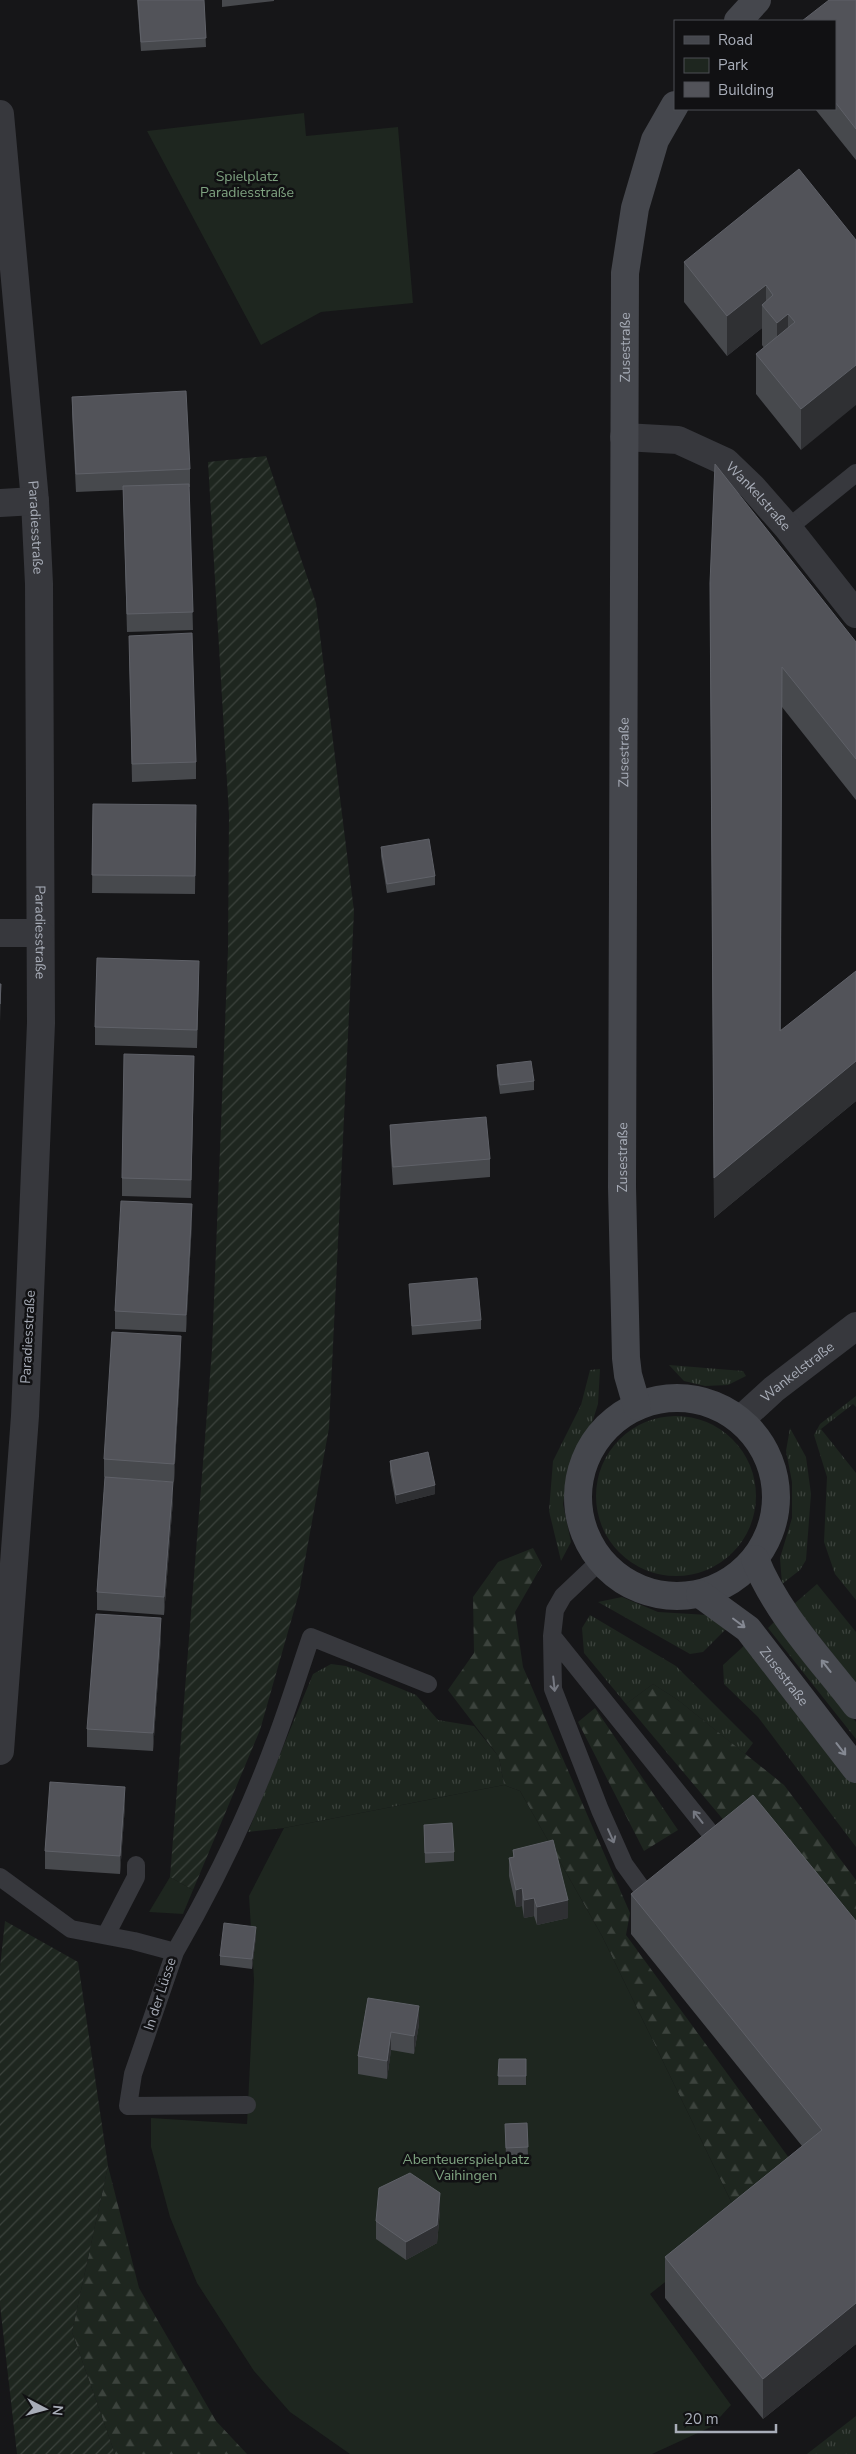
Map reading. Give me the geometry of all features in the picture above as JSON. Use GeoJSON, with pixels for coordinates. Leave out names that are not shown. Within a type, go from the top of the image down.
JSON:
{"type":"FeatureCollection","features":[{"type":"Feature","properties":{"kind":"street"},"geometry":{"type":"LineString","coordinates":[[739,20],[757,0]]}},
{"type":"Feature","properties":{"kind":"street","name":"Zusestraße"},"geometry":{"type":"LineString","coordinates":[[637,1406],[628,1375],[626,1358],[622,1187],[625,273],[635,208],[655,140],[674,107]]}},
{"type":"Feature","properties":{"kind":"street","name":"Paradiesstraße"},"geometry":{"type":"LineString","coordinates":[[0,114],[35,501],[39,584],[41,1023],[27,1372],[0,1751]]}},
{"type":"Feature","properties":{"kind":"street","name":"Wankelstraße"},"geometry":{"type":"LineString","coordinates":[[624,437],[678,440],[726,462],[752,487],[788,528],[856,614]]}},
{"type":"Feature","properties":{"kind":"street"},"geometry":{"type":"LineString","coordinates":[[0,502],[35,501]]}},
{"type":"Feature","properties":{"kind":"street"},"geometry":{"type":"LineString","coordinates":[[0,933],[40,933]]}},
{"type":"Feature","properties":{"kind":"street","name":"Wankelstraße"},"geometry":{"type":"LineString","coordinates":[[740,1420],[774,1390],[856,1326]]}},
{"type":"Feature","properties":{"kind":"street"},"geometry":{"type":"LineString","coordinates":[[664,1398],[690,1398],[717,1406],[740,1420],[760,1443],[773,1471],[776,1502],[770,1532],[755,1559],[730,1581],[700,1594],[672,1597],[644,1591],[618,1578],[600,1561],[584,1531],[578,1502],[580,1472],[592,1445],[612,1422],[637,1406],[664,1398]]}},
{"type":"Feature","properties":{"kind":"street"},"geometry":{"type":"LineString","coordinates":[[755,1559],[764,1582],[777,1604],[856,1705]]}},
{"type":"Feature","properties":{"kind":"street","name":"Zusestraße"},"geometry":{"type":"LineString","coordinates":[[700,1594],[748,1629],[856,1769]]}},
{"type":"Feature","properties":{"kind":"lane"},"geometry":{"type":"LineString","coordinates":[[788,528],[856,473]]}},
{"type":"Feature","properties":{"kind":"lane"},"geometry":{"type":"LineString","coordinates":[[600,1561],[563,1596],[555,1610],[552,1636],[553,1689],[600,1810],[624,1864],[663,1919]]}},
{"type":"Feature","properties":{"kind":"lane"},"geometry":{"type":"LineString","coordinates":[[552,1636],[733,1860]]}},
{"type":"Feature","properties":{"kind":"lane"},"geometry":{"type":"LineString","coordinates":[[175,1952],[190,1926],[239,1825],[275,1743],[311,1637],[428,1684]]}},
{"type":"Feature","properties":{"kind":"lane"},"geometry":{"type":"LineString","coordinates":[[106,1935],[136,1877],[136,1865]]}},
{"type":"Feature","properties":{"kind":"lane","name":"In der Lüsse"},"geometry":{"type":"LineString","coordinates":[[0,1877],[71,1929],[134,1941],[175,1952],[133,2074],[128,2106],[247,2105]]}},
{"type":"Feature","properties":{"kind":"green space","name":"Spielplatz Paradiesstraße"},"geometry":{"type":"Polygon","coordinates":[[[304,113],[306,136],[398,127],[413,303],[321,312],[261,345],[147,131],[304,113]]]}},
{"type":"Feature","properties":{"kind":"green space"},"geometry":{"type":"Polygon","coordinates":[[[266,456],[316,603],[354,911],[329,1428],[299,1593],[260,1730],[193,1890],[170,1877],[212,1350],[228,949],[229,815],[208,462],[266,456]]]}},
{"type":"Feature","properties":{"kind":"green space"},"geometry":{"type":"Polygon","coordinates":[[[669,1365],[743,1371],[746,1376],[728,1385],[705,1386],[684,1381],[669,1365]]]}},
{"type":"Feature","properties":{"kind":"green space"},"geometry":{"type":"Polygon","coordinates":[[[600,1369],[598,1404],[592,1423],[572,1458],[563,1504],[571,1542],[561,1561],[549,1511],[553,1461],[581,1405],[590,1370],[600,1369]]]}},
{"type":"Feature","properties":{"kind":"green space"},"geometry":{"type":"Polygon","coordinates":[[[856,1396],[856,1407],[853,1404],[821,1429],[856,1473],[856,1600],[835,1574],[824,1542],[827,1477],[814,1435],[820,1424],[856,1396]]]}},
{"type":"Feature","properties":{"kind":"green space"},"geometry":{"type":"Polygon","coordinates":[[[684,1416],[714,1425],[733,1439],[743,1451],[750,1465],[755,1480],[755,1512],[750,1527],[743,1541],[733,1553],[721,1563],[699,1573],[684,1576],[668,1576],[653,1573],[631,1563],[609,1541],[597,1512],[596,1488],[599,1473],[609,1451],[631,1429],[660,1417],[684,1416]]]}},
{"type":"Feature","properties":{"kind":"green space"},"geometry":{"type":"Polygon","coordinates":[[[790,1428],[806,1457],[811,1494],[806,1560],[800,1570],[782,1584],[780,1558],[792,1518],[792,1482],[786,1451],[790,1428]]]}},
{"type":"Feature","properties":{"kind":"green space"},"geometry":{"type":"Polygon","coordinates":[[[533,1548],[542,1565],[515,1612],[523,1667],[630,1913],[626,1935],[800,2173],[741,2222],[602,1936],[520,1791],[504,1785],[499,1757],[448,1690],[474,1653],[473,1597],[498,1562],[533,1548]]]}},
{"type":"Feature","properties":{"kind":"green space"},"geometry":{"type":"Polygon","coordinates":[[[817,1584],[856,1632],[856,1684],[794,1604],[817,1584]]]}},
{"type":"Feature","properties":{"kind":"green space"},"geometry":{"type":"Polygon","coordinates":[[[622,1597],[658,1612],[708,1615],[728,1627],[703,1652],[690,1654],[598,1602],[622,1597]]]}},
{"type":"Feature","properties":{"kind":"green space"},"geometry":{"type":"Polygon","coordinates":[[[590,1615],[676,1666],[753,1743],[745,1754],[678,1700],[653,1684],[626,1704],[584,1653],[582,1628],[590,1615]]]}},
{"type":"Feature","properties":{"kind":"green space"},"geometry":{"type":"Polygon","coordinates":[[[775,1621],[856,1722],[856,1739],[768,1628],[775,1621]]]}},
{"type":"Feature","properties":{"kind":"green space"},"geometry":{"type":"Polygon","coordinates":[[[746,1644],[856,1779],[856,1847],[758,1717],[724,1684],[723,1665],[746,1644]]]}},
{"type":"Feature","properties":{"kind":"green space"},"geometry":{"type":"Polygon","coordinates":[[[331,1664],[346,1666],[416,1695],[438,1720],[474,1726],[499,1757],[504,1785],[284,1828],[248,1832],[313,1674],[331,1664]]]}},
{"type":"Feature","properties":{"kind":"green space"},"geometry":{"type":"Polygon","coordinates":[[[653,1684],[678,1700],[784,1785],[856,1880],[856,1948],[737,1836],[626,1704],[653,1684]]]}},
{"type":"Feature","properties":{"kind":"green space"},"geometry":{"type":"Polygon","coordinates":[[[595,1708],[678,1830],[644,1851],[578,1722],[595,1708]]]}},
{"type":"Feature","properties":{"kind":"green space","name":"Abenteuerspielplatz Vaihingen"},"geometry":{"type":"Polygon","coordinates":[[[504,1785],[520,1791],[602,1936],[741,2222],[650,2294],[731,2405],[711,2427],[652,2454],[350,2454],[290,2412],[254,2371],[197,2283],[170,2217],[151,2147],[151,2118],[247,2124],[254,1980],[249,1896],[284,1828],[504,1785]]]}},
{"type":"Feature","properties":{"kind":"green space"},"geometry":{"type":"Polygon","coordinates":[[[170,1877],[193,1890],[183,1914],[149,1912],[170,1877]]]}},
{"type":"Feature","properties":{"kind":"green space"},"geometry":{"type":"Polygon","coordinates":[[[5,1921],[78,1962],[108,2166],[72,2332],[115,2454],[17,2454],[0,2305],[0,1967],[5,1921]]]}},
{"type":"Feature","properties":{"kind":"green space"},"geometry":{"type":"Polygon","coordinates":[[[108,2166],[139,2288],[216,2421],[247,2454],[115,2454],[72,2332],[108,2166]]]}},
{"type":"Feature","properties":{"kind":"green space"},"geometry":{"type":"Polygon","coordinates":[[[856,2416],[856,2454],[807,2454],[856,2416]]]}},
{"type":"Feature","properties":{"kind":"building"},"geometry":{"type":"Polygon","coordinates":[[[138,0],[204,0],[206,38],[141,42],[138,0]]]}},
{"type":"Feature","properties":{"kind":"building"},"geometry":{"type":"Polygon","coordinates":[[[829,0],[856,0],[856,129],[836,103],[836,20],[803,20],[829,0]]]}},
{"type":"Feature","properties":{"kind":"building"},"geometry":{"type":"Polygon","coordinates":[[[799,169],[856,240],[856,365],[801,409],[756,354],[795,322],[788,314],[777,323],[762,305],[773,295],[766,285],[727,316],[684,262],[799,169]]]}},
{"type":"Feature","properties":{"kind":"building"},"geometry":{"type":"Polygon","coordinates":[[[186,391],[190,469],[76,474],[72,397],[186,391]]]}},
{"type":"Feature","properties":{"kind":"building"},"geometry":{"type":"Polygon","coordinates":[[[715,464],[856,642],[856,759],[782,667],[780,1031],[856,971],[856,1061],[714,1178],[710,583],[715,464]]]}},
{"type":"Feature","properties":{"kind":"building"},"geometry":{"type":"Polygon","coordinates":[[[189,484],[193,612],[127,614],[123,486],[189,484]]]}},
{"type":"Feature","properties":{"kind":"building"},"geometry":{"type":"Polygon","coordinates":[[[192,633],[196,762],[132,764],[129,636],[192,633]]]}},
{"type":"Feature","properties":{"kind":"building"},"geometry":{"type":"Polygon","coordinates":[[[93,804],[196,805],[195,876],[92,875],[93,804]]]}},
{"type":"Feature","properties":{"kind":"building"},"geometry":{"type":"Polygon","coordinates":[[[429,839],[435,876],[387,884],[381,847],[429,839]]]}},
{"type":"Feature","properties":{"kind":"building"},"geometry":{"type":"Polygon","coordinates":[[[97,958],[199,961],[197,1030],[95,1027],[97,958]]]}},
{"type":"Feature","properties":{"kind":"building"},"geometry":{"type":"Polygon","coordinates":[[[124,1054],[194,1056],[191,1180],[122,1178],[124,1054]]]}},
{"type":"Feature","properties":{"kind":"building"},"geometry":{"type":"Polygon","coordinates":[[[531,1061],[534,1081],[500,1085],[497,1065],[531,1061]]]}},
{"type":"Feature","properties":{"kind":"building"},"geometry":{"type":"Polygon","coordinates":[[[486,1117],[490,1159],[393,1167],[390,1125],[486,1117]]]}},
{"type":"Feature","properties":{"kind":"building"},"geometry":{"type":"Polygon","coordinates":[[[121,1201],[192,1204],[186,1315],[115,1311],[121,1201]]]}},
{"type":"Feature","properties":{"kind":"building"},"geometry":{"type":"Polygon","coordinates":[[[477,1278],[481,1320],[412,1326],[409,1284],[477,1278]]]}},
{"type":"Feature","properties":{"kind":"building"},"geometry":{"type":"Polygon","coordinates":[[[112,1332],[181,1336],[174,1464],[104,1459],[112,1332]]]}},
{"type":"Feature","properties":{"kind":"building"},"geometry":{"type":"Polygon","coordinates":[[[428,1452],[435,1485],[396,1495],[390,1461],[428,1452]]]}},
{"type":"Feature","properties":{"kind":"building"},"geometry":{"type":"Polygon","coordinates":[[[105,1477],[173,1482],[164,1597],[97,1592],[105,1477]]]}},
{"type":"Feature","properties":{"kind":"building"},"geometry":{"type":"Polygon","coordinates":[[[96,1614],[161,1618],[153,1733],[87,1729],[96,1614]]]}},
{"type":"Feature","properties":{"kind":"building"},"geometry":{"type":"Polygon","coordinates":[[[50,1782],[125,1787],[120,1856],[45,1851],[50,1782]]]}},
{"type":"Feature","properties":{"kind":"building"},"geometry":{"type":"Polygon","coordinates":[[[753,1795],[856,1921],[856,2303],[763,2379],[665,2257],[822,2130],[631,1894],[753,1795]]]}},
{"type":"Feature","properties":{"kind":"building"},"geometry":{"type":"Polygon","coordinates":[[[452,1823],[454,1852],[425,1853],[424,1825],[452,1823]]]}},
{"type":"Feature","properties":{"kind":"building"},"geometry":{"type":"Polygon","coordinates":[[[553,1840],[568,1900],[537,1907],[534,1898],[524,1900],[522,1888],[516,1890],[509,1858],[514,1857],[513,1850],[553,1840]]]}},
{"type":"Feature","properties":{"kind":"building"},"geometry":{"type":"Polygon","coordinates":[[[224,1923],[256,1927],[252,1959],[220,1956],[224,1923]]]}},
{"type":"Feature","properties":{"kind":"building"},"geometry":{"type":"Polygon","coordinates":[[[368,1998],[419,2006],[414,2036],[391,2032],[387,2061],[358,2056],[368,1998]]]}},
{"type":"Feature","properties":{"kind":"building"},"geometry":{"type":"Polygon","coordinates":[[[499,2059],[526,2059],[526,2076],[498,2076],[499,2059]]]}},
{"type":"Feature","properties":{"kind":"building"},"geometry":{"type":"Polygon","coordinates":[[[527,2123],[528,2147],[506,2148],[505,2124],[527,2123]]]}},
{"type":"Feature","properties":{"kind":"building"},"geometry":{"type":"Polygon","coordinates":[[[410,2173],[440,2193],[437,2225],[406,2242],[376,2221],[379,2188],[410,2173]]]}}]}
